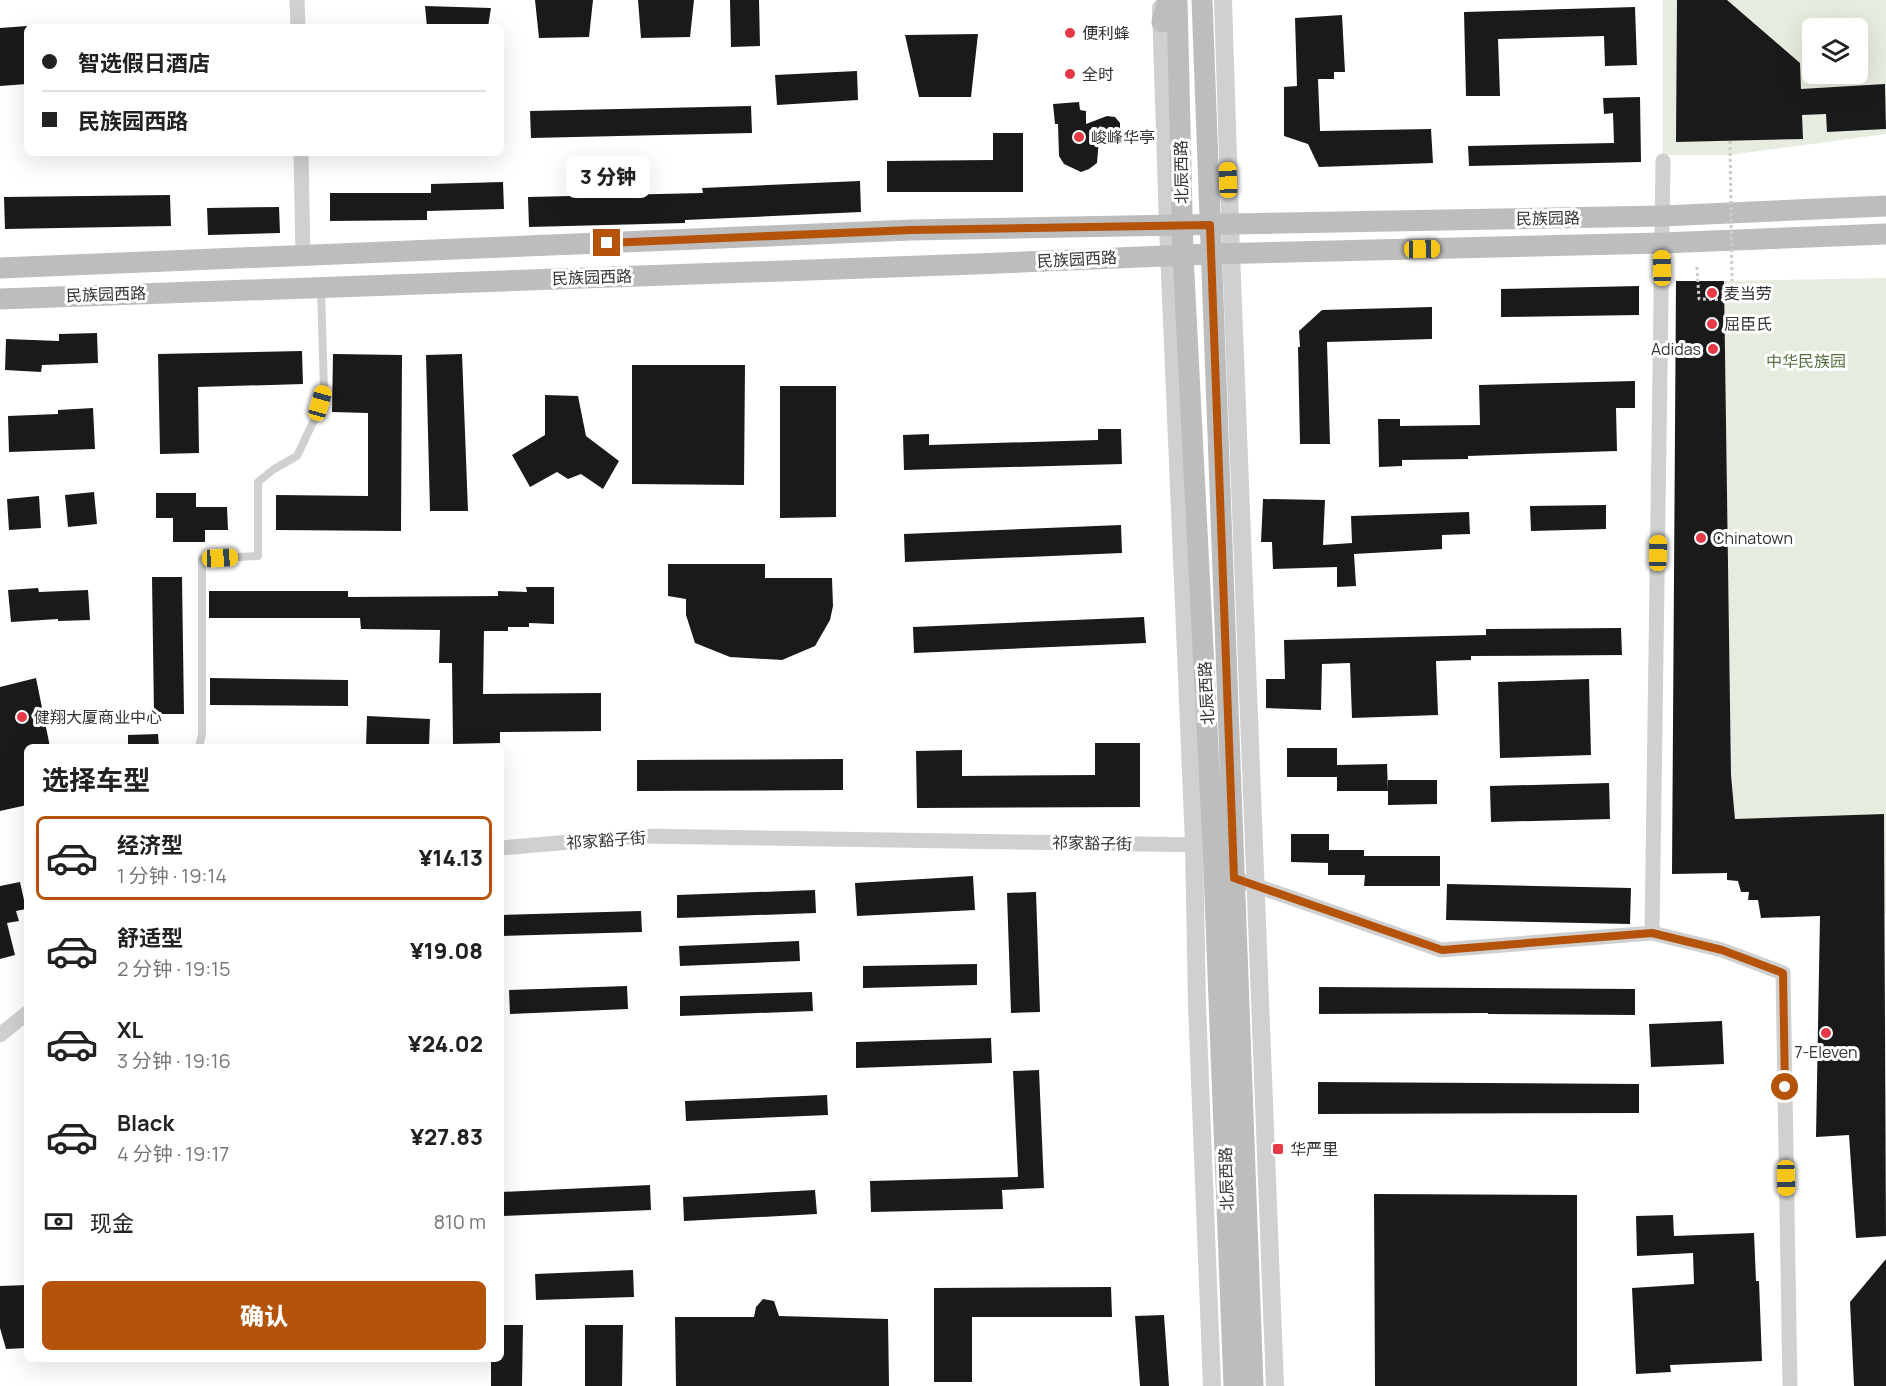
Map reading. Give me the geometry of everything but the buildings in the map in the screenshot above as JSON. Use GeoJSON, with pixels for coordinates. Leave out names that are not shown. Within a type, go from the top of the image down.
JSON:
{"type":"FeatureCollection","features":[{"type":"Feature","properties":{"kind":"main road"},"geometry":{"type":"LineString","coordinates":[[1162,21],[1168,0]]}},
{"type":"Feature","properties":{"kind":"main road","name":"北辰西路"},"geometry":{"type":"LineString","coordinates":[[1177,0],[1176,255],[1204,845],[1234,1386]]}},
{"type":"Feature","properties":{"kind":"main road","name":"北辰西路"},"geometry":{"type":"LineString","coordinates":[[1202,0],[1220,225],[1234,878],[1253,1386]]}},
{"type":"Feature","properties":{"kind":"main road","name":"民族园路"},"geometry":{"type":"LineString","coordinates":[[1175,226],[1662,216],[1886,206]]}},
{"type":"Feature","properties":{"kind":"main road","name":"民族园西路"},"geometry":{"type":"LineString","coordinates":[[0,268],[911,230],[1175,226]]}},
{"type":"Feature","properties":{"kind":"main road","name":"民族园路"},"geometry":{"type":"LineString","coordinates":[[1176,255],[1662,243],[1886,234]]}},
{"type":"Feature","properties":{"kind":"main road","name":"民族园西路"},"geometry":{"type":"LineString","coordinates":[[0,299],[1176,255]]}},
{"type":"Feature","properties":{"kind":"street"},"geometry":{"type":"LineString","coordinates":[[297,0],[298,24]]}},
{"type":"Feature","properties":{"kind":"street","name":"北辰西路"},"geometry":{"type":"LineString","coordinates":[[1161,0],[1175,226]]}},
{"type":"Feature","properties":{"kind":"street","name":"北辰西路"},"geometry":{"type":"LineString","coordinates":[[1220,225],[1223,0]]}},
{"type":"Feature","properties":{"kind":"street"},"geometry":{"type":"LineString","coordinates":[[301,156],[303,257]]}},
{"type":"Feature","properties":{"kind":"street"},"geometry":{"type":"LineString","coordinates":[[1652,933],[1663,161]]}},
{"type":"Feature","properties":{"kind":"street","name":"北辰西路"},"geometry":{"type":"LineString","coordinates":[[1221,253],[1256,886],[1275,1386]]}},
{"type":"Feature","properties":{"kind":"street","name":"祁家豁子街"},"geometry":{"type":"LineString","coordinates":[[504,848],[639,836],[1204,845]]}},
{"type":"Feature","properties":{"kind":"street"},"geometry":{"type":"LineString","coordinates":[[1204,845],[1234,878],[1442,950],[1652,933],[1722,950],[1783,973],[1790,1386]]}},
{"type":"Feature","properties":{"kind":"street","name":"北辰西路"},"geometry":{"type":"LineString","coordinates":[[1204,845],[1197,1005],[1212,1386]]}},
{"type":"Feature","properties":{"kind":"street"},"geometry":{"type":"LineString","coordinates":[[0,1035],[24,1015]]}},
{"type":"Feature","properties":{"kind":"lane"},"geometry":{"type":"LineString","coordinates":[[200,744],[202,734],[202,559],[258,556],[258,482],[273,469],[297,456],[316,416],[324,390],[321,286]]}},
{"type":"Feature","properties":{"kind":"path"},"geometry":{"type":"LineString","coordinates":[[1697,267],[1699,299],[1732,300],[1730,141]]}},
{"type":"Feature","properties":{"kind":"green space"},"geometry":{"type":"Polygon","coordinates":[[[1663,0],[1886,0],[1886,134],[1730,155],[1663,155],[1663,0]]]}},
{"type":"Feature","properties":{"kind":"green space","name":"中华民族园"},"geometry":{"type":"Polygon","coordinates":[[[1886,278],[1885,913],[1884,814],[1735,819],[1731,775],[1724,281],[1886,278]]]}},
{"type":"Feature","properties":{"kind":"place","name":"便利蜂"},"geometry":{"type":"Point","coordinates":[1070,33]}},
{"type":"Feature","properties":{"kind":"place","name":"全时"},"geometry":{"type":"Point","coordinates":[1070,74]}},
{"type":"Feature","properties":{"kind":"place","name":"峻峰华亭"},"geometry":{"type":"Point","coordinates":[1079,137]}},
{"type":"Feature","properties":{"kind":"place","name":"麦当劳"},"geometry":{"type":"Point","coordinates":[1712,293]}},
{"type":"Feature","properties":{"kind":"place","name":"屈臣氏"},"geometry":{"type":"Point","coordinates":[1712,324]}},
{"type":"Feature","properties":{"kind":"place","name":"Adidas"},"geometry":{"type":"Point","coordinates":[1713,349]}},
{"type":"Feature","properties":{"kind":"place","name":"Chinatown"},"geometry":{"type":"Point","coordinates":[1701,538]}},
{"type":"Feature","properties":{"kind":"place","name":"健翔大厦商业中心"},"geometry":{"type":"Point","coordinates":[22,717]}},
{"type":"Feature","properties":{"kind":"place","name":"7-Eleven"},"geometry":{"type":"Point","coordinates":[1826,1033]}},
{"type":"Feature","properties":{"kind":"place","name":"华严里"},"geometry":{"type":"Point","coordinates":[1278,1149]}},
{"type":"Feature","properties":{"kind":"route"},"geometry":{"type":"LineString","coordinates":[[607,243],[911,230],[1210,225],[1234,878],[1442,950],[1652,933],[1722,950],[1763,965],[1783,973],[1785,1087]]}}]}
